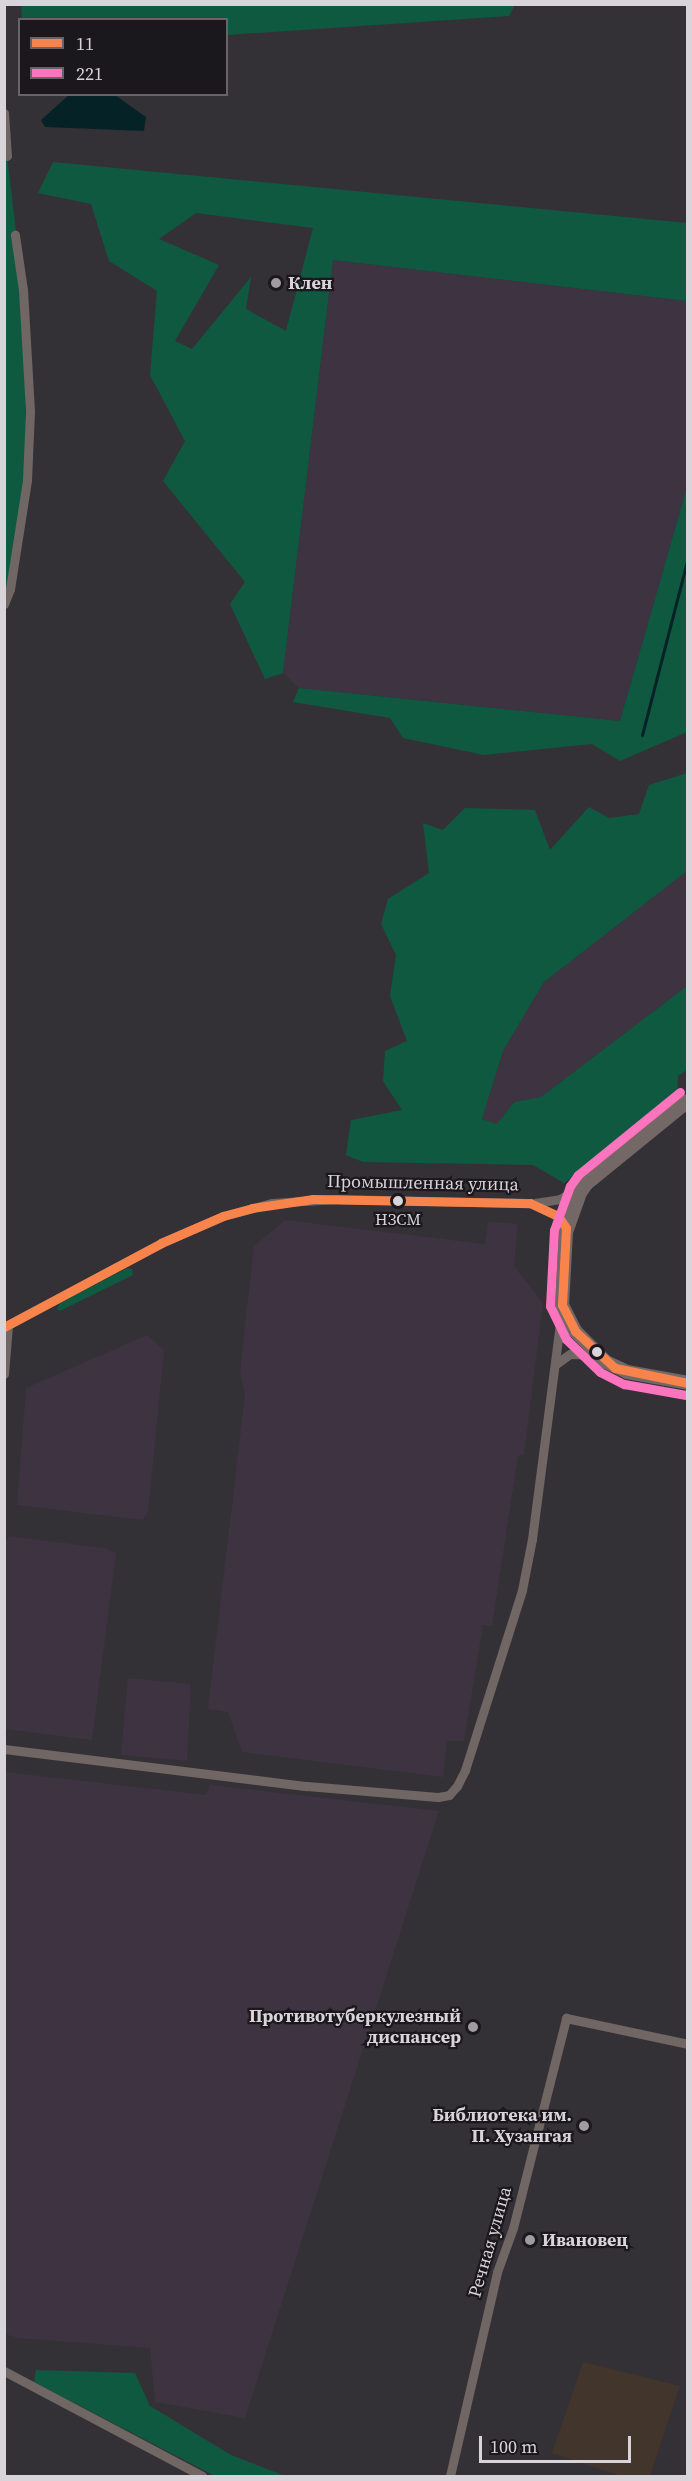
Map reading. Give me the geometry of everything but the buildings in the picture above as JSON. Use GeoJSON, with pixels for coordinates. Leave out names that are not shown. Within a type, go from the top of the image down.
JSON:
{"type":"FeatureCollection","features":[{"type":"Feature","properties":{"kind":"street"},"geometry":{"type":"LineString","coordinates":[[4,114],[7,156]]}},
{"type":"Feature","properties":{"kind":"street"},"geometry":{"type":"LineString","coordinates":[[4,604],[10,589],[27,480],[30,411],[23,290],[15,235]]}},
{"type":"Feature","properties":{"kind":"street"},"geometry":{"type":"LineString","coordinates":[[530,1203],[560,1199],[586,1184],[687,1101]]}},
{"type":"Feature","properties":{"kind":"street"},"geometry":{"type":"LineString","coordinates":[[4,1749],[307,1786],[438,1797],[448,1795],[458,1786],[522,1590],[532,1539],[556,1364],[566,1232],[574,1204],[586,1184]]}},
{"type":"Feature","properties":{"kind":"street","name":"Промышленная улица"},"geometry":{"type":"LineString","coordinates":[[6,1326],[161,1243],[224,1216],[272,1203],[336,1199],[530,1203],[558,1216],[566,1232]]}},
{"type":"Feature","properties":{"kind":"street"},"geometry":{"type":"LineString","coordinates":[[562,1305],[575,1331],[598,1355],[615,1368],[687,1383]]}},
{"type":"Feature","properties":{"kind":"street"},"geometry":{"type":"LineString","coordinates":[[4,1374],[6,1326]]}},
{"type":"Feature","properties":{"kind":"street"},"geometry":{"type":"LineString","coordinates":[[556,1364],[570,1354],[598,1355]]}},
{"type":"Feature","properties":{"kind":"street","name":"Речная улица"},"geometry":{"type":"LineString","coordinates":[[450,2476],[497,2272],[513,2228],[566,2018],[687,2044]]}},
{"type":"Feature","properties":{"kind":"street"},"geometry":{"type":"LineString","coordinates":[[4,2371],[202,2476]]}},
{"type":"Feature","properties":{"kind":"shaded area"},"geometry":{"type":"Polygon","coordinates":[[[333,260],[687,301],[687,487],[620,721],[299,688],[283,673],[333,260]]]}},
{"type":"Feature","properties":{"kind":"shaded area"},"geometry":{"type":"Polygon","coordinates":[[[687,871],[687,986],[541,1097],[514,1102],[497,1124],[482,1119],[503,1051],[544,982],[687,871]]]}},
{"type":"Feature","properties":{"kind":"shaded area"},"geometry":{"type":"Polygon","coordinates":[[[285,1220],[485,1244],[488,1222],[518,1224],[514,1266],[543,1303],[524,1455],[518,1456],[492,1626],[483,1625],[464,1741],[447,1741],[443,1777],[242,1752],[228,1712],[208,1709],[245,1395],[240,1372],[254,1246],[285,1220]]]}},
{"type":"Feature","properties":{"kind":"shaded area"},"geometry":{"type":"Polygon","coordinates":[[[147,1335],[164,1350],[148,1512],[143,1520],[17,1505],[26,1388],[147,1335]]]}},
{"type":"Feature","properties":{"kind":"shaded area"},"geometry":{"type":"Polygon","coordinates":[[[9,1536],[105,1548],[116,1553],[92,1740],[5,1729],[4,1543],[9,1536]]]}},
{"type":"Feature","properties":{"kind":"shaded area"},"geometry":{"type":"Polygon","coordinates":[[[128,1678],[191,1684],[187,1761],[121,1755],[128,1678]]]}},
{"type":"Feature","properties":{"kind":"shaded area"},"geometry":{"type":"Polygon","coordinates":[[[5,1772],[206,1795],[210,1785],[439,1811],[245,2418],[155,2402],[150,2348],[18,2338],[5,2334],[5,1772]]]}},
{"type":"Feature","properties":{"kind":"shaded area"},"geometry":{"type":"Polygon","coordinates":[[[583,2362],[680,2386],[650,2476],[621,2476],[552,2453],[583,2362]]]}},
{"type":"Feature","properties":{"kind":"green space"},"geometry":{"type":"Polygon","coordinates":[[[21,4],[515,5],[509,16],[228,35],[228,18],[22,18],[21,4]]]}},
{"type":"Feature","properties":{"kind":"green space"},"geometry":{"type":"Polygon","coordinates":[[[5,156],[7,156],[23,290],[27,480],[5,604],[5,156]]]}},
{"type":"Feature","properties":{"kind":"green space"},"geometry":{"type":"Polygon","coordinates":[[[53,162],[687,223],[687,301],[333,260],[283,673],[265,679],[230,604],[245,582],[163,481],[185,441],[150,375],[157,291],[109,261],[91,204],[38,193],[53,162]],[[196,213],[159,239],[219,265],[175,341],[192,349],[251,277],[246,309],[286,331],[313,228],[196,213]]]}},
{"type":"Feature","properties":{"kind":"green space"},"geometry":{"type":"Polygon","coordinates":[[[687,487],[687,732],[620,761],[592,744],[484,755],[403,738],[390,718],[293,702],[299,688],[620,721],[687,487]]]}},
{"type":"Feature","properties":{"kind":"green space"},"geometry":{"type":"Polygon","coordinates":[[[687,773],[687,871],[544,982],[503,1051],[482,1119],[497,1124],[514,1102],[541,1097],[687,986],[687,1070],[678,1076],[677,1095],[564,1183],[533,1165],[363,1162],[346,1155],[351,1120],[402,1110],[383,1081],[385,1051],[407,1041],[390,996],[396,955],[381,924],[388,899],[429,873],[423,823],[443,830],[465,808],[535,810],[550,850],[589,807],[609,818],[639,814],[649,785],[687,773]]]}},
{"type":"Feature","properties":{"kind":"green space"},"geometry":{"type":"Polygon","coordinates":[[[127,1268],[132,1269],[133,1275],[60,1311],[57,1309],[60,1303],[127,1268]]]}},
{"type":"Feature","properties":{"kind":"green space"},"geometry":{"type":"Polygon","coordinates":[[[36,2370],[135,2373],[150,2406],[231,2455],[285,2476],[215,2476],[34,2382],[36,2370]]]}},
{"type":"Feature","properties":{"kind":"water"},"geometry":{"type":"Polygon","coordinates":[[[68,96],[116,96],[146,117],[144,131],[45,127],[41,120],[68,96]]]}},
{"type":"Feature","properties":{"kind":"waterway"},"geometry":{"type":"LineString","coordinates":[[642,735],[688,557]]}},
{"type":"Feature","properties":{"kind":"transit line","name":"221"},"geometry":{"type":"LineString","coordinates":[[680,1092],[578,1175],[570,1186],[554,1230],[550,1306],[566,1339],[600,1372],[624,1384],[686,1395]]}},
{"type":"Feature","properties":{"kind":"transit line","name":"11"},"geometry":{"type":"LineString","coordinates":[[4,1327],[161,1243],[223,1216],[252,1208],[313,1199],[530,1203],[558,1216],[566,1228],[562,1305],[575,1331],[615,1368],[688,1383]]}},
{"type":"Feature","properties":{"kind":"place","name":"Клен"},"geometry":{"type":"Point","coordinates":[276,283]}},
{"type":"Feature","properties":{"kind":"place","name":"НЗСМ"},"geometry":{"type":"Point","coordinates":[398,1201]}},
{"type":"Feature","properties":{"kind":"place","name":"Противотуберкулезный диспансер"},"geometry":{"type":"Point","coordinates":[473,2027]}},
{"type":"Feature","properties":{"kind":"place","name":"Библиотека им. П. Хузангая"},"geometry":{"type":"Point","coordinates":[584,2126]}},
{"type":"Feature","properties":{"kind":"place","name":"Ивановец"},"geometry":{"type":"Point","coordinates":[530,2240]}}]}
